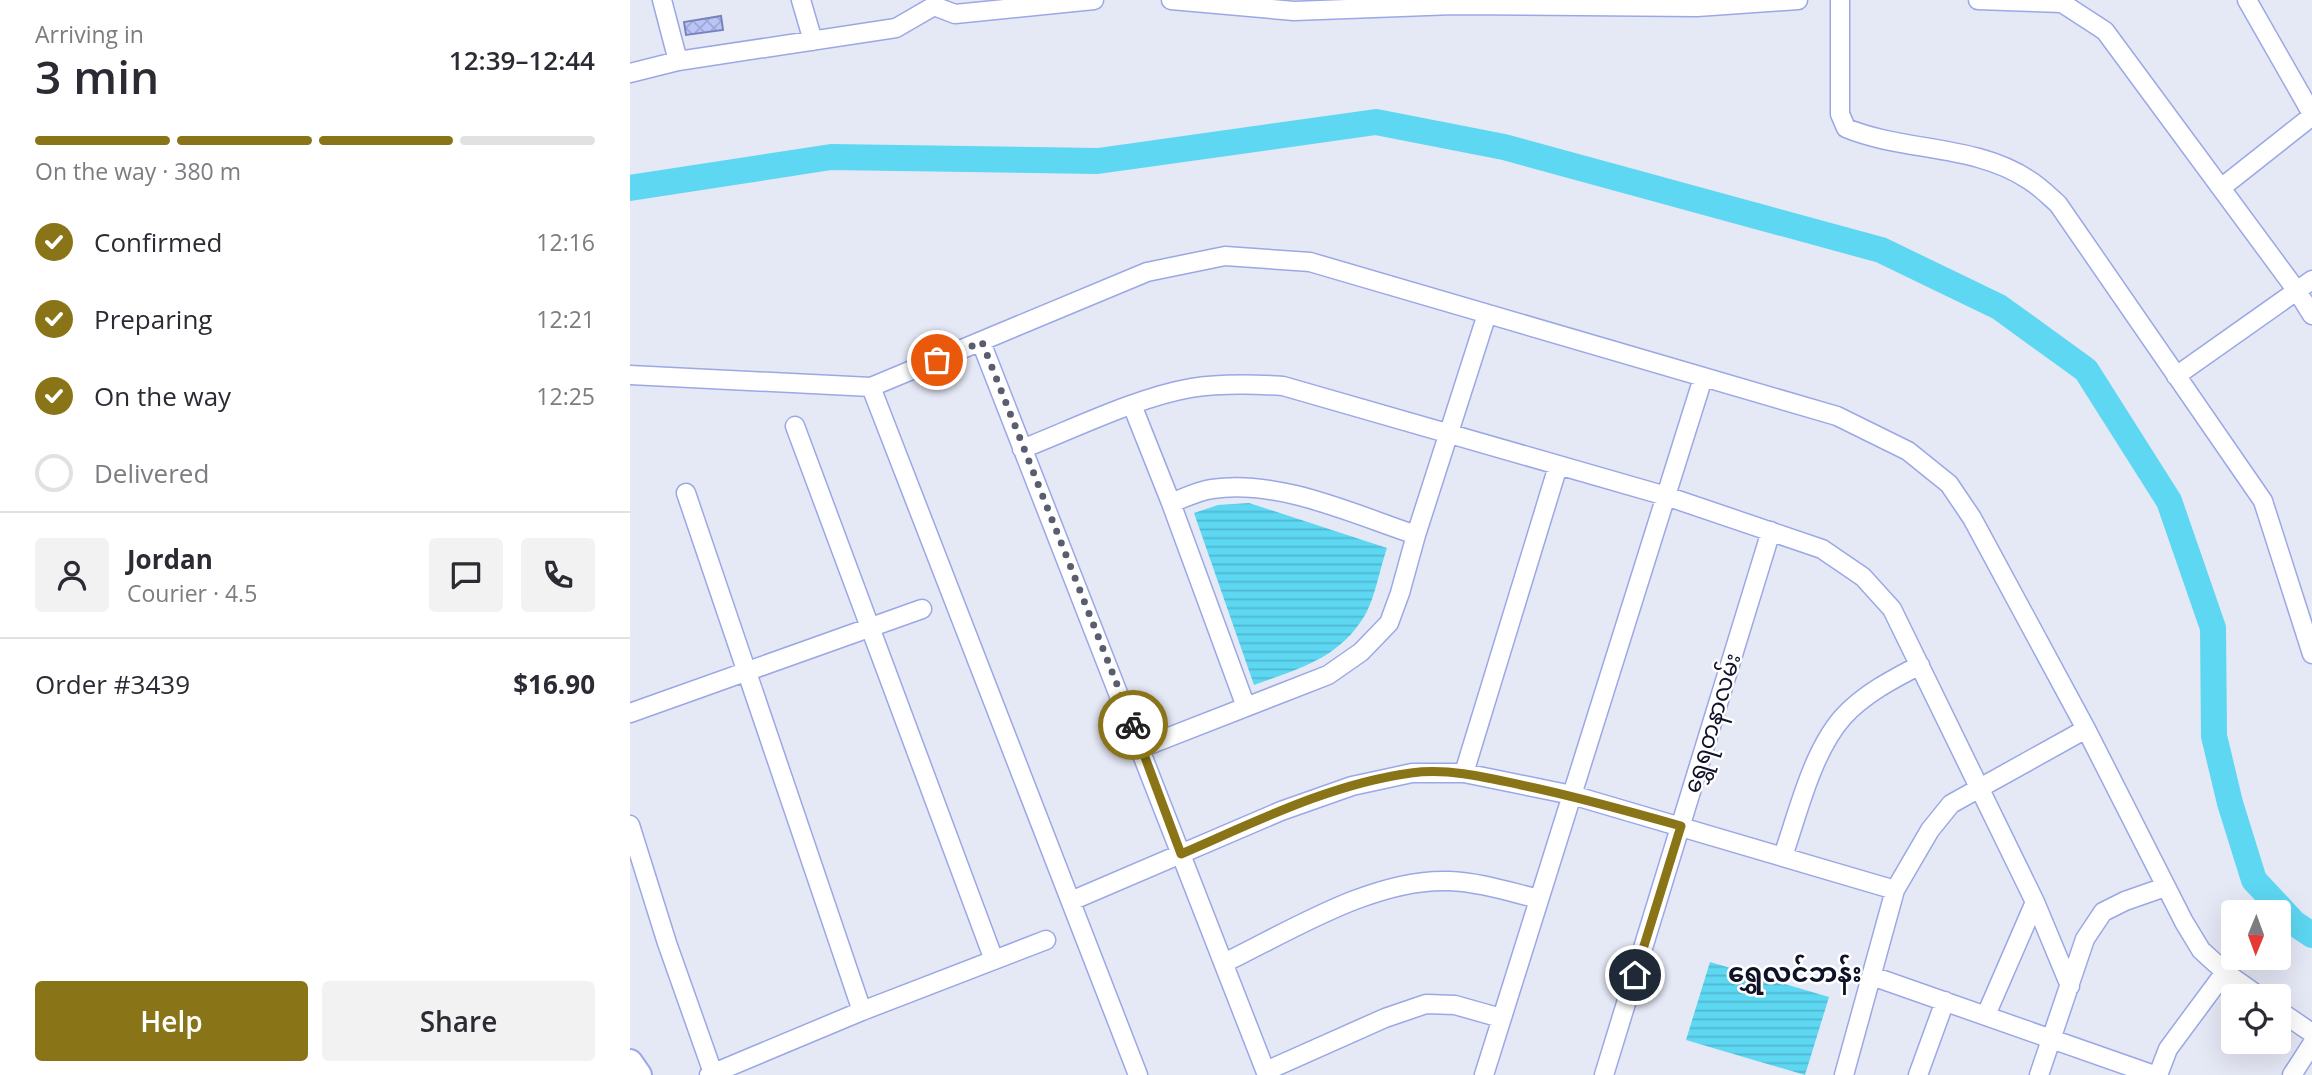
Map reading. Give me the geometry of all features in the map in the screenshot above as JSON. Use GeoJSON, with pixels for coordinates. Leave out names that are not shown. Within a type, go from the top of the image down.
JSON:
{"type":"FeatureCollection","features":[{"type":"Feature","properties":{"kind":"main road"},"geometry":{"type":"LineString","coordinates":[[630,1062],[639,1075]]}},
{"type":"Feature","properties":{"kind":"street"},"geometry":{"type":"LineString","coordinates":[[663,0],[678,61]]}},
{"type":"Feature","properties":{"kind":"street"},"geometry":{"type":"LineString","coordinates":[[801,0],[813,41]]}},
{"type":"Feature","properties":{"kind":"street"},"geometry":{"type":"LineString","coordinates":[[630,73],[678,61],[896,28],[933,3],[955,14],[1094,0]]}},
{"type":"Feature","properties":{"kind":"street"},"geometry":{"type":"LineString","coordinates":[[1171,0],[1294,11],[1330,5],[1697,4],[1798,0]]}},
{"type":"Feature","properties":{"kind":"street"},"geometry":{"type":"LineString","coordinates":[[1840,0],[1840,114],[1846,128],[1864,135],[1950,151],[1995,164],[2028,179],[2058,204],[2263,501],[2312,654]]}},
{"type":"Feature","properties":{"kind":"street"},"geometry":{"type":"LineString","coordinates":[[1978,0],[2062,2],[2105,31],[2312,315]]}},
{"type":"Feature","properties":{"kind":"street"},"geometry":{"type":"LineString","coordinates":[[2221,188],[2312,115],[2247,0]]}},
{"type":"Feature","properties":{"kind":"street"},"geometry":{"type":"LineString","coordinates":[[630,376],[871,387],[1147,272],[1225,256],[1310,262],[1837,416],[1908,451],[1949,484],[1972,518],[2086,729],[2165,887],[2202,950],[2242,984]]}},
{"type":"Feature","properties":{"kind":"street"},"geometry":{"type":"LineString","coordinates":[[2176,376],[2312,280]]}},
{"type":"Feature","properties":{"kind":"street"},"geometry":{"type":"LineString","coordinates":[[1142,748],[1328,676],[1361,652],[1389,623],[1487,314]]}},
{"type":"Feature","properties":{"kind":"street"},"geometry":{"type":"LineString","coordinates":[[982,342],[1142,748],[1266,1073],[1385,1018],[1426,1004],[1455,1005],[1502,1018]]}},
{"type":"Feature","properties":{"kind":"street"},"geometry":{"type":"LineString","coordinates":[[1484,1075],[1703,378]]}},
{"type":"Feature","properties":{"kind":"street"},"geometry":{"type":"LineString","coordinates":[[1022,449],[1132,405],[1189,388],[1237,383],[1283,386],[1666,496],[1822,549],[1863,577],[1892,609],[2035,902],[2070,986]]}},
{"type":"Feature","properties":{"kind":"street"},"geometry":{"type":"LineString","coordinates":[[871,387],[1138,1075]]}},
{"type":"Feature","properties":{"kind":"street"},"geometry":{"type":"LineString","coordinates":[[1132,405],[1246,707]]}},
{"type":"Feature","properties":{"kind":"street"},"geometry":{"type":"LineString","coordinates":[[795,426],[994,960]]}},
{"type":"Feature","properties":{"kind":"street"},"geometry":{"type":"LineString","coordinates":[[1464,773],[1558,466]]}},
{"type":"Feature","properties":{"kind":"street"},"geometry":{"type":"LineString","coordinates":[[1171,503],[1209,489],[1245,486],[1289,493],[1416,535]]}},
{"type":"Feature","properties":{"kind":"street"},"geometry":{"type":"LineString","coordinates":[[686,493],[862,1011]]}},
{"type":"Feature","properties":{"kind":"street","name":"ရွှေရတနာလမ်း"},"geometry":{"type":"LineString","coordinates":[[1604,1075],[1771,531]]}},
{"type":"Feature","properties":{"kind":"street"},"geometry":{"type":"LineString","coordinates":[[630,713],[922,609]]}},
{"type":"Feature","properties":{"kind":"street"},"geometry":{"type":"LineString","coordinates":[[1783,856],[1821,752],[1843,717],[1878,688],[1920,665]]}},
{"type":"Feature","properties":{"kind":"street"},"geometry":{"type":"LineString","coordinates":[[1844,1075],[1895,890],[1930,830],[1951,804],[2086,729]]}},
{"type":"Feature","properties":{"kind":"street"},"geometry":{"type":"LineString","coordinates":[[1071,901],[1281,811],[1352,786],[1412,773],[1464,773],[1572,795],[1895,890]]}},
{"type":"Feature","properties":{"kind":"street"},"geometry":{"type":"LineString","coordinates":[[630,825],[711,1074],[862,1011],[1045,940]]}},
{"type":"Feature","properties":{"kind":"street"},"geometry":{"type":"LineString","coordinates":[[1223,963],[1346,904],[1396,886],[1449,881],[1539,900]]}},
{"type":"Feature","properties":{"kind":"street"},"geometry":{"type":"LineString","coordinates":[[2039,1075],[2085,939],[2103,912],[2165,887]]}},
{"type":"Feature","properties":{"kind":"street"},"geometry":{"type":"LineString","coordinates":[[1986,1016],[2035,902]]}},
{"type":"Feature","properties":{"kind":"street"},"geometry":{"type":"LineString","coordinates":[[1872,976],[2156,1075],[2168,1049],[2225,972]]}},
{"type":"Feature","properties":{"kind":"street"},"geometry":{"type":"LineString","coordinates":[[1918,1075],[1945,1001]]}},
{"type":"Feature","properties":{"kind":"street"},"geometry":{"type":"LineString","coordinates":[[2291,1019],[2312,1033]]}},
{"type":"Feature","properties":{"kind":"street"},"geometry":{"type":"LineString","coordinates":[[2292,1075],[2312,1044]]}},
{"type":"Feature","properties":{"kind":"water"},"geometry":{"type":"Polygon","coordinates":[[[1249,503],[1387,548],[1369,608],[1355,630],[1330,652],[1316,660],[1254,685],[1194,513],[1218,505],[1249,503]]]}},
{"type":"Feature","properties":{"kind":"water"},"geometry":{"type":"Polygon","coordinates":[[[1710,962],[1829,997],[1805,1075],[1686,1040],[1710,962]]]}},
{"type":"Feature","properties":{"kind":"building"},"geometry":{"type":"Polygon","coordinates":[[[721,16],[723,30],[686,35],[684,22],[721,16]]]}},
{"type":"Feature","properties":{"kind":"waterway"},"geometry":{"type":"LineString","coordinates":[[630,188],[831,157],[1098,161],[1376,122],[1504,147],[1881,250],[1999,307],[2086,370],[2169,501],[2213,628],[2214,736],[2230,803],[2254,880],[2294,923],[2312,935]]}},
{"type":"Feature","properties":{"kind":"way so far"},"geometry":{"type":"LineString","coordinates":[[937,360],[982,342],[1133,725]]}},
{"type":"Feature","properties":{"kind":"district","name":"ရွှေလင်ဘန်း"},"geometry":{"type":"Point","coordinates":[1795,973]}},
{"type":"Feature","properties":{"kind":"route"},"geometry":{"type":"LineString","coordinates":[[1133,725],[1181,854],[1281,811],[1352,786],[1412,773],[1464,773],[1572,795],[1681,826],[1635,975]]}}]}
